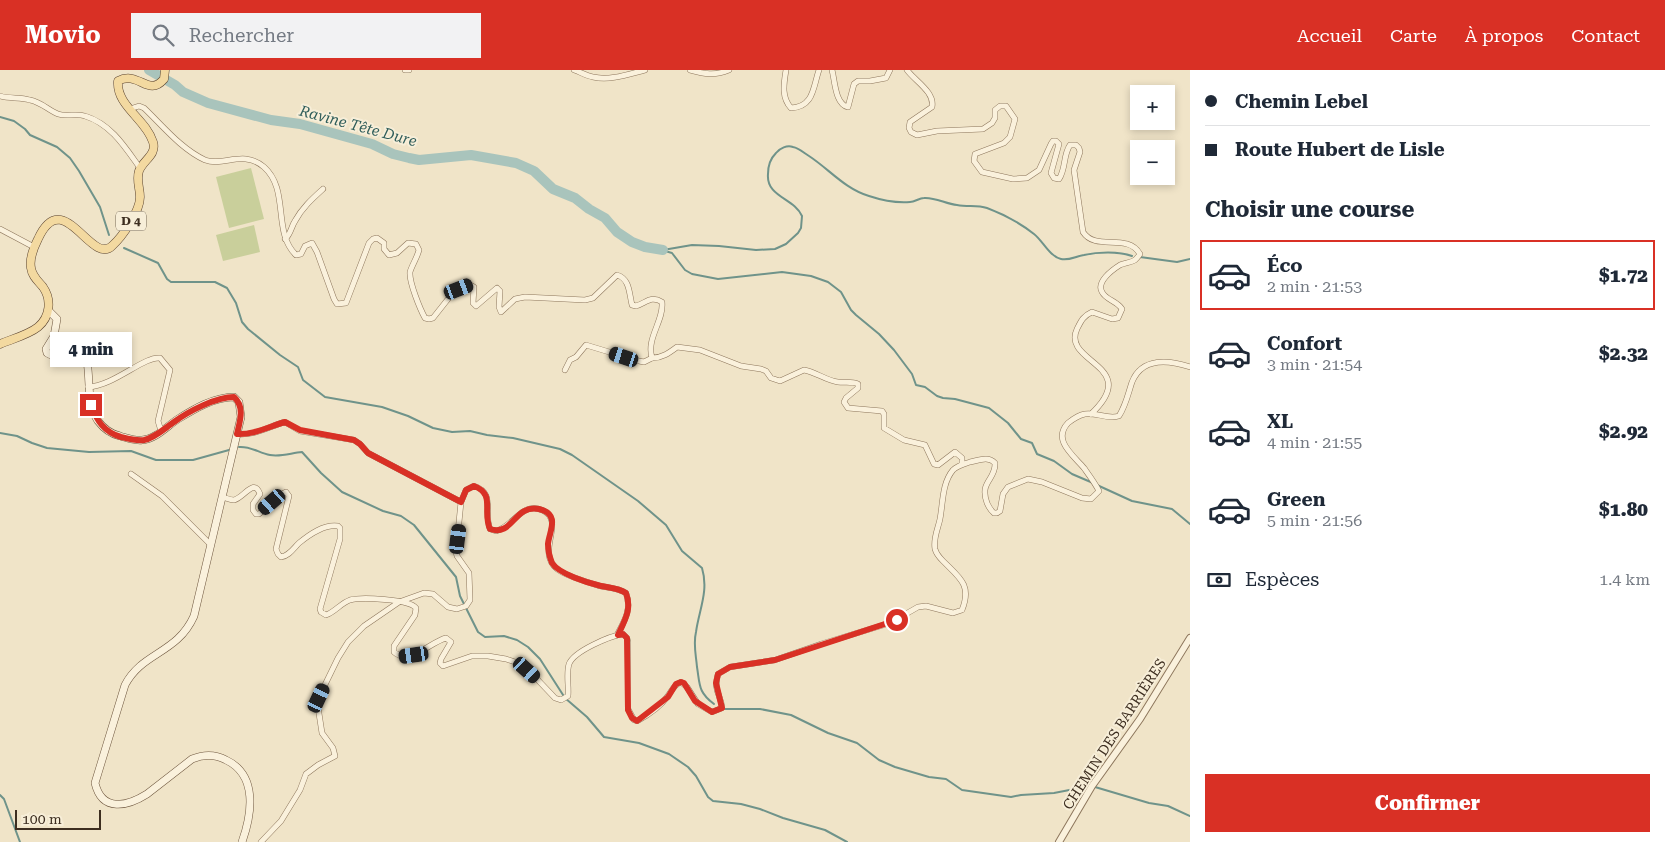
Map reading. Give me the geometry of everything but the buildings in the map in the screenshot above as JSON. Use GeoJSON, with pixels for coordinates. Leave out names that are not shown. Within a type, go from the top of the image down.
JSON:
{"type":"FeatureCollection","features":[{"type":"Feature","properties":{"kind":"main road"},"geometry":{"type":"LineString","coordinates":[[140,168],[151,156],[154,149],[153,142],[117,90],[118,81],[124,76],[132,74],[153,86],[162,82],[165,73]]}},
{"type":"Feature","properties":{"kind":"main road","name":"D 4"},"geometry":{"type":"LineString","coordinates":[[49,310],[48,297],[31,268],[34,247],[42,231],[50,223],[58,220],[68,222],[76,227],[95,246],[107,249],[112,246],[130,222],[140,201],[137,178],[140,168]]}},
{"type":"Feature","properties":{"kind":"main road"},"geometry":{"type":"LineString","coordinates":[[0,344],[37,328],[46,320],[49,310]]}},
{"type":"Feature","properties":{"kind":"main road"},"geometry":{"type":"LineString","coordinates":[[49,310],[56,319],[56,329],[46,349],[47,353],[53,356],[72,349],[82,348],[86,357],[91,405],[95,415],[108,432],[137,440],[148,439],[161,432],[178,418],[216,399],[234,397],[239,402],[241,410],[237,434],[194,616],[187,630],[178,640],[141,665],[130,676],[125,685],[95,784],[100,796],[105,801],[121,805],[148,794],[192,759],[201,756],[221,757],[237,767],[247,782],[250,811],[242,842]]}},
{"type":"Feature","properties":{"kind":"street"},"geometry":{"type":"LineString","coordinates":[[574,70],[593,77],[602,78],[627,75],[645,70]]}},
{"type":"Feature","properties":{"kind":"street"},"geometry":{"type":"LineString","coordinates":[[690,70],[709,75],[729,70]]}},
{"type":"Feature","properties":{"kind":"street"},"geometry":{"type":"LineString","coordinates":[[786,70],[784,85],[786,102],[792,108],[798,108],[805,104],[812,96],[819,70]]}},
{"type":"Feature","properties":{"kind":"street"},"geometry":{"type":"LineString","coordinates":[[832,70],[840,101],[843,106],[848,107],[854,84],[858,80],[870,81],[886,78],[890,70]]}},
{"type":"Feature","properties":{"kind":"street"},"geometry":{"type":"LineString","coordinates":[[907,70],[930,94],[933,102],[932,107],[910,122],[909,128],[911,132],[917,135],[938,131],[983,129],[992,123],[996,110],[1000,106],[1006,106],[1015,119],[1010,137],[1004,143],[975,154],[974,161],[977,167],[982,172],[1013,179],[1027,178],[1039,170],[1051,144],[1053,141],[1056,141],[1060,144],[1051,174],[1054,178],[1059,179],[1062,175],[1066,150],[1070,145],[1076,145],[1080,152],[1074,170],[1084,232],[1087,237],[1096,241],[1123,242],[1137,250],[1140,254],[1134,260],[1121,264],[1110,272],[1100,284],[1100,289],[1104,295],[1122,309],[1118,318],[1112,319],[1092,312],[1083,318],[1075,334],[1074,341],[1080,352],[1102,369],[1108,384],[1105,398],[1091,414]]}},
{"type":"Feature","properties":{"kind":"street"},"geometry":{"type":"LineString","coordinates":[[0,96],[37,101],[58,114],[85,116],[103,125],[117,136],[140,168]]}},
{"type":"Feature","properties":{"kind":"street"},"geometry":{"type":"LineString","coordinates":[[130,109],[139,106],[144,108],[183,145],[205,160],[214,162],[246,159],[264,167],[272,176],[280,198],[285,239],[289,249],[296,255],[301,254],[306,246],[312,243],[337,304],[346,303],[369,243],[373,239],[381,240],[384,243],[386,254],[389,255],[397,253],[408,243],[416,244],[419,250],[410,271],[410,276],[417,302],[425,318],[429,319],[433,318],[452,294],[470,285],[474,287],[474,303],[476,306],[497,288],[500,291],[499,307],[501,312],[515,299],[525,297],[585,300],[593,298],[617,275],[625,279],[628,284],[632,305],[636,306],[653,299],[658,299],[662,302],[663,311],[651,344],[652,358]]}},
{"type":"Feature","properties":{"kind":"street"},"geometry":{"type":"LineString","coordinates":[[285,239],[289,235],[293,222],[306,204],[323,190]]}},
{"type":"Feature","properties":{"kind":"street"},"geometry":{"type":"LineString","coordinates":[[0,229],[34,247]]}},
{"type":"Feature","properties":{"kind":"street"},"geometry":{"type":"LineString","coordinates":[[565,370],[570,360],[576,357],[586,345],[639,362],[664,356],[677,346],[700,350],[742,366],[761,369],[766,371],[771,378],[780,381],[804,370],[833,381],[854,382],[858,384],[858,388],[844,402],[848,408],[882,411],[884,414],[884,428],[904,440],[925,445],[934,464],[938,465],[955,452],[962,458],[962,464]]}},
{"type":"Feature","properties":{"kind":"street"},"geometry":{"type":"LineString","coordinates":[[88,387],[101,386],[150,360],[160,358],[170,370],[158,422],[161,432]]}},
{"type":"Feature","properties":{"kind":"street"},"geometry":{"type":"LineString","coordinates":[[222,497],[233,500],[252,487],[255,487],[260,494],[253,504],[253,510],[256,514],[259,514],[280,495],[288,493],[289,496],[276,550],[281,557],[288,555],[314,532],[334,525],[338,526],[340,528],[340,539],[320,609],[322,614],[330,614],[347,602],[358,598],[414,605],[417,611],[396,643],[394,652],[396,654],[403,656],[414,655],[446,638],[451,642],[441,659],[440,663],[443,666],[472,656],[506,659],[518,663],[555,698],[561,700],[568,696],[568,672],[571,661],[583,651],[623,634],[627,638],[628,710],[632,718],[637,721],[668,697],[676,684],[681,682],[687,687],[698,704],[712,712],[722,708],[716,688],[718,674],[730,667],[775,660],[890,623],[918,607],[926,606],[952,614],[958,613],[962,610],[967,600],[964,585],[956,573],[935,551],[934,539],[940,519],[944,492],[954,469],[962,464],[986,458],[992,459],[995,463],[995,469],[984,488],[985,497],[994,514],[1000,511],[1003,494],[1008,487],[1028,479],[1042,482],[1082,498],[1091,498],[1099,491],[1064,444],[1061,435],[1064,428],[1078,416],[1091,414],[1110,417],[1120,416],[1126,405],[1132,381],[1139,370],[1150,364],[1172,361],[1190,367]]}},
{"type":"Feature","properties":{"kind":"street"},"geometry":{"type":"LineString","coordinates":[[237,434],[248,434],[285,422],[300,430],[354,440],[368,453],[461,502]]}},
{"type":"Feature","properties":{"kind":"street"},"geometry":{"type":"LineString","coordinates":[[131,474],[162,496],[211,545]]}},
{"type":"Feature","properties":{"kind":"street"},"geometry":{"type":"LineString","coordinates":[[261,842],[281,821],[300,790],[306,774],[335,756],[333,748],[322,733],[320,726],[319,698],[338,658],[348,642],[364,626],[399,602],[424,592],[433,594],[448,607],[456,609],[466,606],[470,600],[469,573],[456,552],[461,502],[466,490],[474,486],[482,489],[487,495],[487,524],[490,529],[496,531],[509,526],[518,514],[528,509],[541,510],[550,516],[553,526],[548,544],[549,552],[551,561],[557,569],[588,582],[620,589],[626,593],[629,600],[628,615],[618,635]]}},
{"type":"Feature","properties":{"kind":"street","name":"CHEMIN DES BARRIÈRES"},"geometry":{"type":"LineString","coordinates":[[1058,842],[1092,786],[1140,719],[1190,638]]}},
{"type":"Feature","properties":{"kind":"green space"},"geometry":{"type":"Polygon","coordinates":[[[251,168],[264,219],[229,228],[216,177],[251,168]]]}},
{"type":"Feature","properties":{"kind":"green space"},"geometry":{"type":"Polygon","coordinates":[[[254,225],[260,252],[223,261],[216,235],[254,225]]]}},
{"type":"Feature","properties":{"kind":"waterway","name":"Ravine Tête Dure"},"geometry":{"type":"LineString","coordinates":[[149,70],[175,85],[183,92],[208,103],[271,120],[300,124],[372,144],[393,154],[419,160],[471,155],[516,163],[534,171],[553,189],[575,198],[605,218],[617,232],[632,242],[645,247],[663,250]]}},
{"type":"Feature","properties":{"kind":"waterway"},"geometry":{"type":"LineString","coordinates":[[0,117],[14,121],[30,135],[57,147],[70,158],[100,207],[109,235]]}},
{"type":"Feature","properties":{"kind":"waterway"},"geometry":{"type":"LineString","coordinates":[[663,250],[692,245],[756,250],[775,249],[786,244],[801,228],[802,216],[793,205],[771,188],[768,174],[769,165],[774,155],[782,148],[788,146],[799,149],[852,189],[869,196],[900,202],[912,202],[928,198],[961,206],[983,207],[993,210],[1029,230],[1053,255],[1061,259],[1101,253],[1121,253],[1132,256]]}},
{"type":"Feature","properties":{"kind":"waterway"},"geometry":{"type":"LineString","coordinates":[[124,248],[158,263],[167,279],[171,282],[215,282],[227,288],[236,303],[242,322],[248,329],[298,367],[303,380],[325,397],[382,407],[408,416],[433,428],[452,432],[470,431],[513,438],[560,449],[572,455],[638,501],[666,525],[682,551],[702,568],[704,593],[695,636],[695,650],[702,692],[714,704]]}},
{"type":"Feature","properties":{"kind":"waterway","name":"Ravine Tête Dure"},"geometry":{"type":"LineString","coordinates":[[665,251],[672,253],[685,270],[692,274],[718,279],[782,272],[811,276],[828,282],[841,292],[851,310],[894,350],[912,374],[916,385],[925,387],[943,398],[955,399],[989,408],[1008,423],[1021,439],[1032,443],[1037,454],[1054,461],[1072,474],[1093,483]]}},
{"type":"Feature","properties":{"kind":"waterway"},"geometry":{"type":"LineString","coordinates":[[1140,257],[1177,262],[1190,259]]}},
{"type":"Feature","properties":{"kind":"waterway"},"geometry":{"type":"LineString","coordinates":[[0,433],[17,436],[47,448],[89,452],[131,451],[156,460],[193,460],[229,450]]}},
{"type":"Feature","properties":{"kind":"waterway"},"geometry":{"type":"LineString","coordinates":[[239,447],[274,455],[302,452],[342,492],[383,511],[401,516],[414,525],[456,577],[460,596],[478,632],[485,637],[504,636],[517,640],[528,647],[540,659],[565,698],[587,717],[604,737],[639,743],[669,754],[688,767],[696,776],[708,797],[713,801],[741,804],[760,809],[825,830],[847,842]]}},
{"type":"Feature","properties":{"kind":"waterway","name":"Ravine Tête Dure"},"geometry":{"type":"LineString","coordinates":[[1097,485],[1132,501],[1172,509],[1190,524]]}},
{"type":"Feature","properties":{"kind":"waterway"},"geometry":{"type":"LineString","coordinates":[[725,709],[760,709],[791,715],[828,733],[857,743],[879,760],[929,777],[946,779],[962,790],[1011,797],[1054,793],[1090,786]]}},
{"type":"Feature","properties":{"kind":"waterway"},"geometry":{"type":"LineString","coordinates":[[1095,787],[1149,803],[1168,806],[1190,816]]}},
{"type":"Feature","properties":{"kind":"waterway"},"geometry":{"type":"LineString","coordinates":[[0,795],[4,799],[20,842]]}},
{"type":"Feature","properties":{"kind":"route"},"geometry":{"type":"LineString","coordinates":[[91,405],[98,422],[108,432],[128,439],[143,440],[153,437],[178,418],[216,399],[234,397],[239,402],[241,410],[237,434],[248,434],[285,422],[300,430],[354,440],[368,453],[461,502],[466,490],[474,486],[482,489],[487,495],[487,524],[490,529],[502,530],[509,526],[518,514],[528,509],[541,510],[550,516],[553,526],[548,544],[551,561],[557,569],[588,582],[620,589],[626,593],[629,600],[628,615],[618,635],[623,634],[627,638],[628,710],[632,718],[637,721],[668,697],[676,684],[681,682],[684,683],[698,704],[712,712],[716,711],[722,708],[716,683],[718,674],[723,670],[730,667],[775,660],[897,620]]}}]}
